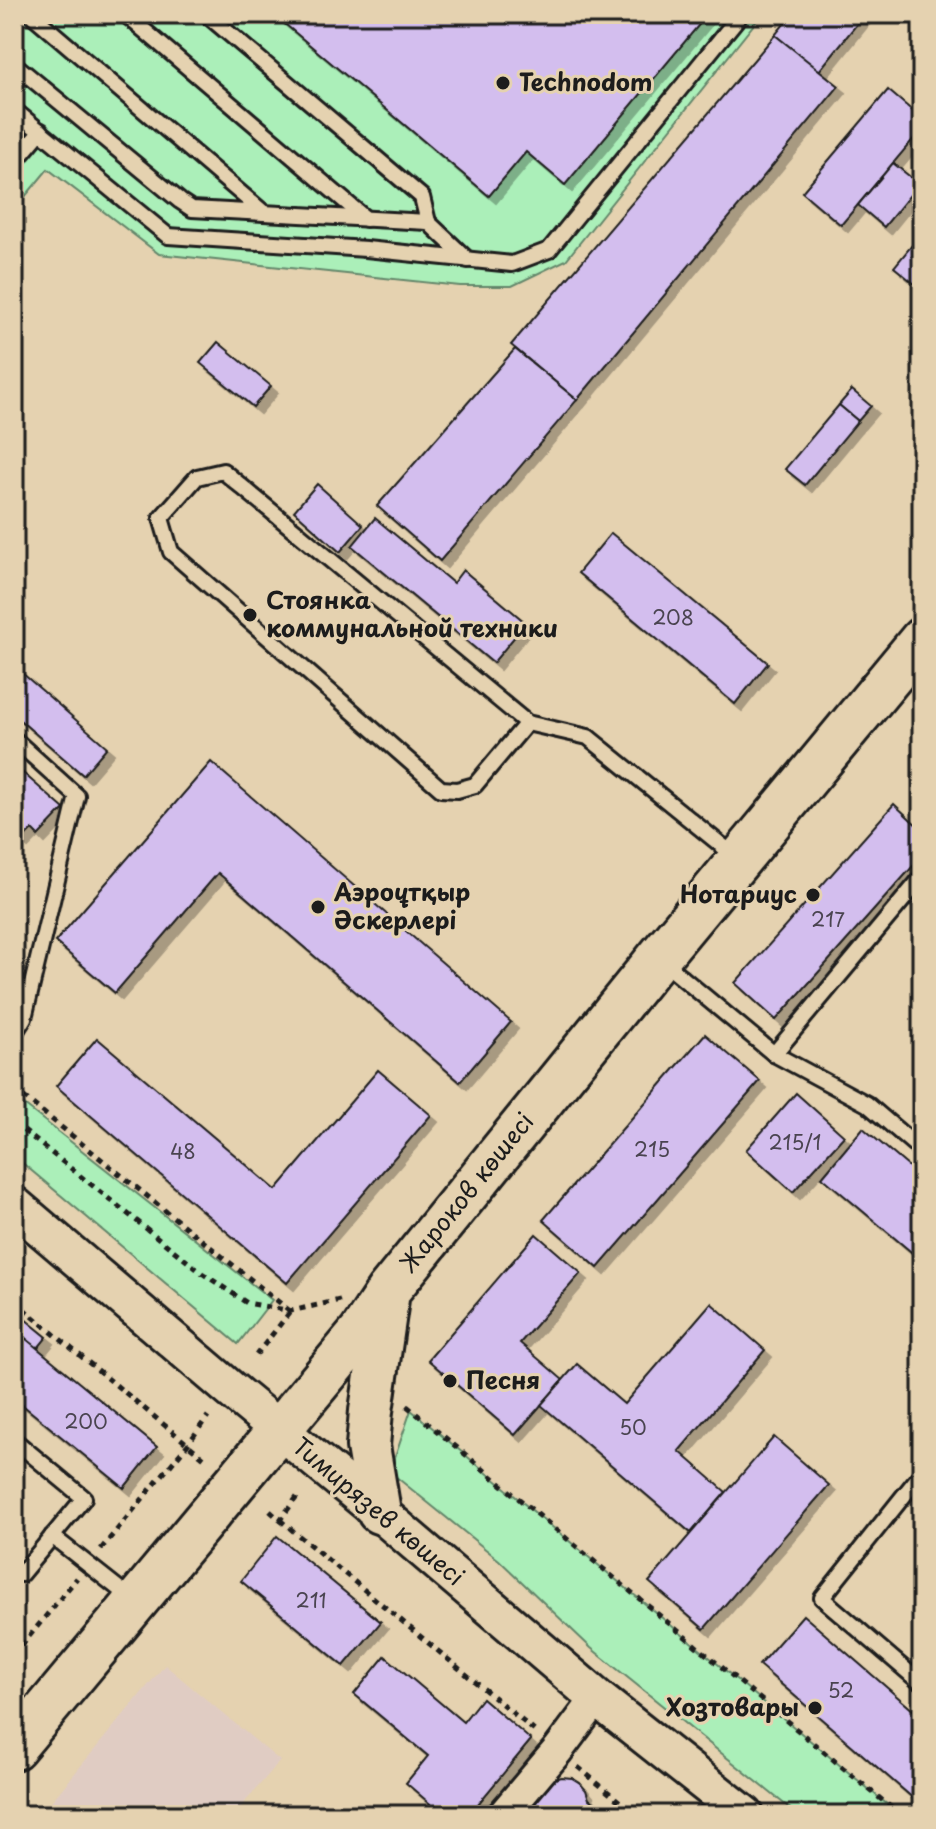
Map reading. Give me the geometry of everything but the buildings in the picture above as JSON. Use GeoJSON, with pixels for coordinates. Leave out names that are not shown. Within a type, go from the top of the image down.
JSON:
{"type":"FeatureCollection","features":[{"type":"Feature","properties":{"kind":"main road","name":"Жароков көшесі"},"geometry":{"type":"LineString","coordinates":[[14,1748],[361,1332],[388,1291],[922,639]]}},
{"type":"Feature","properties":{"kind":"main road"},"geometry":{"type":"LineString","coordinates":[[379,1512],[368,1446],[388,1291]]}},
{"type":"Feature","properties":{"kind":"street","name":"Тимирязев көшесі"},"geometry":{"type":"LineString","coordinates":[[14,1205],[597,1698],[745,1815]]}},
{"type":"Feature","properties":{"kind":"street"},"geometry":{"type":"LineString","coordinates":[[503,1815],[597,1698]]}},
{"type":"Feature","properties":{"kind":"lane"},"geometry":{"type":"LineString","coordinates":[[31,14],[265,213]]}},
{"type":"Feature","properties":{"kind":"lane"},"geometry":{"type":"LineString","coordinates":[[125,14],[366,219]]}},
{"type":"Feature","properties":{"kind":"lane"},"geometry":{"type":"LineString","coordinates":[[206,14],[422,197],[428,222],[469,260]]}},
{"type":"Feature","properties":{"kind":"lane"},"geometry":{"type":"LineString","coordinates":[[14,110],[168,236],[366,249],[512,264],[549,250],[741,14]]}},
{"type":"Feature","properties":{"kind":"lane"},"geometry":{"type":"LineString","coordinates":[[14,64],[192,209],[428,222]]}},
{"type":"Feature","properties":{"kind":"lane"},"geometry":{"type":"LineString","coordinates":[[14,163],[41,131]]}},
{"type":"Feature","properties":{"kind":"lane"},"geometry":{"type":"LineString","coordinates":[[527,723],[475,785],[457,790],[441,789],[171,552],[161,518],[197,477],[223,471],[527,723],[588,737],[739,860]]}},
{"type":"Feature","properties":{"kind":"lane"},"geometry":{"type":"LineString","coordinates":[[14,739],[77,796],[24,1018],[14,1034]]}},
{"type":"Feature","properties":{"kind":"lane"},"geometry":{"type":"LineString","coordinates":[[774,1054],[922,877]]}},
{"type":"Feature","properties":{"kind":"lane"},"geometry":{"type":"LineString","coordinates":[[658,958],[774,1054],[867,1104],[922,1151]]}},
{"type":"Feature","properties":{"kind":"lane"},"geometry":{"type":"LineString","coordinates":[[14,1440],[84,1498],[21,1574],[14,1568]]}},
{"type":"Feature","properties":{"kind":"lane"},"geometry":{"type":"LineString","coordinates":[[922,1475],[822,1598],[922,1684]]}},
{"type":"Feature","properties":{"kind":"lane"},"geometry":{"type":"LineString","coordinates":[[52,1536],[136,1603]]}},
{"type":"Feature","properties":{"kind":"path"},"geometry":{"type":"LineString","coordinates":[[14,1089],[291,1311]]}},
{"type":"Feature","properties":{"kind":"path"},"geometry":{"type":"LineString","coordinates":[[14,1123],[202,1273],[247,1303],[291,1311]]}},
{"type":"Feature","properties":{"kind":"path"},"geometry":{"type":"LineString","coordinates":[[14,1301],[208,1461]]}},
{"type":"Feature","properties":{"kind":"path"},"geometry":{"type":"LineString","coordinates":[[256,1355],[291,1311]]}},
{"type":"Feature","properties":{"kind":"path"},"geometry":{"type":"LineString","coordinates":[[375,1379],[900,1815]]}},
{"type":"Feature","properties":{"kind":"path"},"geometry":{"type":"LineString","coordinates":[[14,1655],[208,1416]]}},
{"type":"Feature","properties":{"kind":"path"},"geometry":{"type":"LineString","coordinates":[[280,1520],[297,1497]]}},
{"type":"Feature","properties":{"kind":"path"},"geometry":{"type":"LineString","coordinates":[[270,1511],[636,1815]]}},
{"type":"Feature","properties":{"kind":"shaded area"},"geometry":{"type":"Polygon","coordinates":[[[165,1665],[280,1761],[234,1815],[40,1815],[165,1665]]]}},
{"type":"Feature","properties":{"kind":"green space"},"geometry":{"type":"Polygon","coordinates":[[[14,14],[762,14],[566,260],[512,286],[460,286],[159,254],[48,169],[14,210],[14,14]]]}},
{"type":"Feature","properties":{"kind":"green space"},"geometry":{"type":"Polygon","coordinates":[[[14,1097],[272,1300],[238,1344],[14,1156],[14,1097]]]}},
{"type":"Feature","properties":{"kind":"green space"},"geometry":{"type":"Polygon","coordinates":[[[411,1410],[900,1815],[798,1815],[591,1648],[499,1560],[390,1472],[411,1410]]]}},
{"type":"Feature","properties":{"kind":"place","name":"Technodom"},"geometry":{"type":"Point","coordinates":[503,83]}},
{"type":"Feature","properties":{"kind":"place","name":"Стоянка коммунальной техники"},"geometry":{"type":"Point","coordinates":[250,615]}},
{"type":"Feature","properties":{"kind":"place","name":"Нотариуc"},"geometry":{"type":"Point","coordinates":[813,895]}},
{"type":"Feature","properties":{"kind":"place","name":"Аэроұтқыр Әскерлері"},"geometry":{"type":"Point","coordinates":[318,907]}},
{"type":"Feature","properties":{"kind":"place","name":"Песня"},"geometry":{"type":"Point","coordinates":[450,1381]}},
{"type":"Feature","properties":{"kind":"place","name":"Хозтовары"},"geometry":{"type":"Point","coordinates":[815,1708]}}]}
